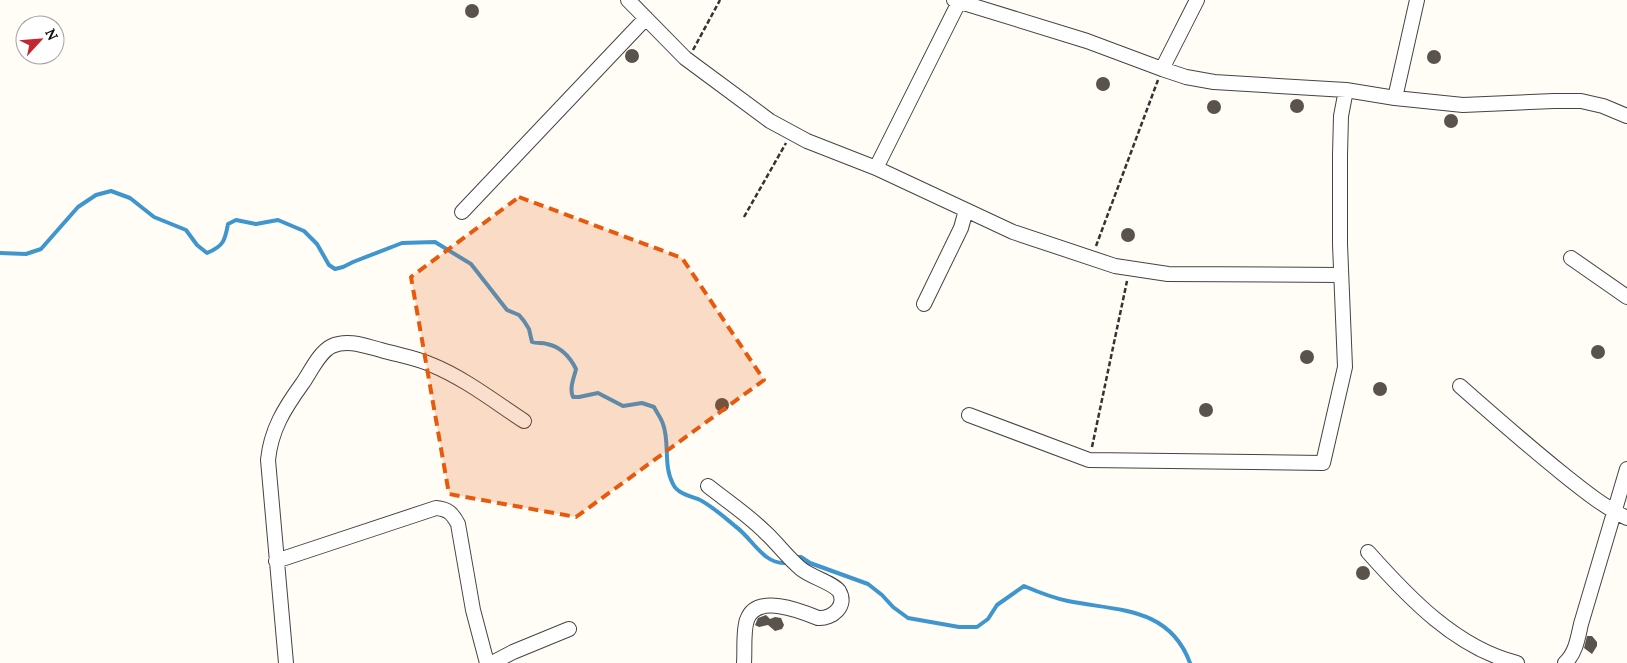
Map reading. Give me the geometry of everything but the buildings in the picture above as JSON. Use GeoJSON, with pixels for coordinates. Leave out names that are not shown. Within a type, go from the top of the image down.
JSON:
{"type":"FeatureCollection","features":[{"type":"Feature","properties":{"kind":"street"},"geometry":{"type":"LineString","coordinates":[[628,0],[688,60],[770,121],[807,141],[876,168],[1014,232],[1115,266],[1168,274],[1342,275]]}},
{"type":"Feature","properties":{"kind":"street"},"geometry":{"type":"LineString","coordinates":[[1162,70],[1197,0]]}},
{"type":"Feature","properties":{"kind":"street"},"geometry":{"type":"LineString","coordinates":[[1395,98],[1418,0]]}},
{"type":"Feature","properties":{"kind":"street"},"geometry":{"type":"LineString","coordinates":[[876,168],[958,1],[1087,41],[1162,70],[1214,82],[1346,90],[1395,98],[1463,104],[1554,100],[1581,101],[1603,106],[1627,116]]}},
{"type":"Feature","properties":{"kind":"street"},"geometry":{"type":"LineString","coordinates":[[462,212],[646,18]]}},
{"type":"Feature","properties":{"kind":"street"},"geometry":{"type":"LineString","coordinates":[[969,415],[1089,460],[1323,463],[1345,367],[1341,126],[1346,90]]}},
{"type":"Feature","properties":{"kind":"street"},"geometry":{"type":"LineString","coordinates":[[924,304],[961,228],[966,210]]}},
{"type":"Feature","properties":{"kind":"street"},"geometry":{"type":"LineString","coordinates":[[1571,258],[1627,297]]}},
{"type":"Feature","properties":{"kind":"street"},"geometry":{"type":"LineString","coordinates":[[286,663],[268,460],[270,443],[276,426],[286,407],[321,355],[331,347],[342,344],[356,344],[430,364],[445,371],[524,420]]}},
{"type":"Feature","properties":{"kind":"street"},"geometry":{"type":"LineString","coordinates":[[1460,386],[1533,450],[1578,486],[1614,512],[1627,518]]}},
{"type":"Feature","properties":{"kind":"street"},"geometry":{"type":"LineString","coordinates":[[1565,663],[1574,651],[1627,469]]}},
{"type":"Feature","properties":{"kind":"street"},"geometry":{"type":"LineString","coordinates":[[708,486],[765,531],[800,568],[834,587],[840,593],[840,606],[826,618],[818,618],[771,605],[762,605],[753,611],[747,619],[744,663]]}},
{"type":"Feature","properties":{"kind":"street"},"geometry":{"type":"LineString","coordinates":[[276,561],[436,508],[444,508],[451,512],[458,524],[472,610],[487,663]]}},
{"type":"Feature","properties":{"kind":"street"},"geometry":{"type":"LineString","coordinates":[[1368,552],[1394,581],[1425,610],[1451,630],[1481,650],[1517,663]]}},
{"type":"Feature","properties":{"kind":"street"},"geometry":{"type":"LineString","coordinates":[[492,663],[528,645],[569,629]]}},
{"type":"Feature","properties":{"kind":"path"},"geometry":{"type":"LineString","coordinates":[[688,60],[720,0]]}},
{"type":"Feature","properties":{"kind":"path"},"geometry":{"type":"LineString","coordinates":[[1092,258],[1162,70]]}},
{"type":"Feature","properties":{"kind":"path"},"geometry":{"type":"LineString","coordinates":[[744,217],[792,133]]}},
{"type":"Feature","properties":{"kind":"path"},"geometry":{"type":"LineString","coordinates":[[1089,460],[1129,268]]}},
{"type":"Feature","properties":{"kind":"highlighted area"},"geometry":{"type":"Polygon","coordinates":[[[519,197],[682,258],[764,380],[576,517],[449,494],[411,277],[519,197]]]}},
{"type":"Feature","properties":{"kind":"waterway"},"geometry":{"type":"LineString","coordinates":[[0,253],[26,254],[41,249],[78,207],[96,195],[111,191],[130,198],[154,217],[186,230],[197,245],[207,253],[217,248],[223,242],[228,224],[236,220],[256,224],[278,220],[304,231],[317,244],[329,265],[335,269],[402,243],[435,242],[471,264],[507,310],[519,315],[524,321],[529,329],[532,342],[552,345],[561,350],[571,360],[576,369],[572,387],[573,397],[598,393],[623,406],[642,403],[654,407],[665,431],[668,470],[675,487],[680,492],[698,499],[717,511],[741,531],[764,555],[777,562],[785,563]]}},
{"type":"Feature","properties":{"kind":"waterway"},"geometry":{"type":"LineString","coordinates":[[794,557],[801,557],[810,563],[868,584],[908,618],[959,627],[977,627],[988,619],[997,605],[1024,586],[1062,600],[1139,614],[1155,621],[1169,631],[1181,644],[1190,663]]}}]}
